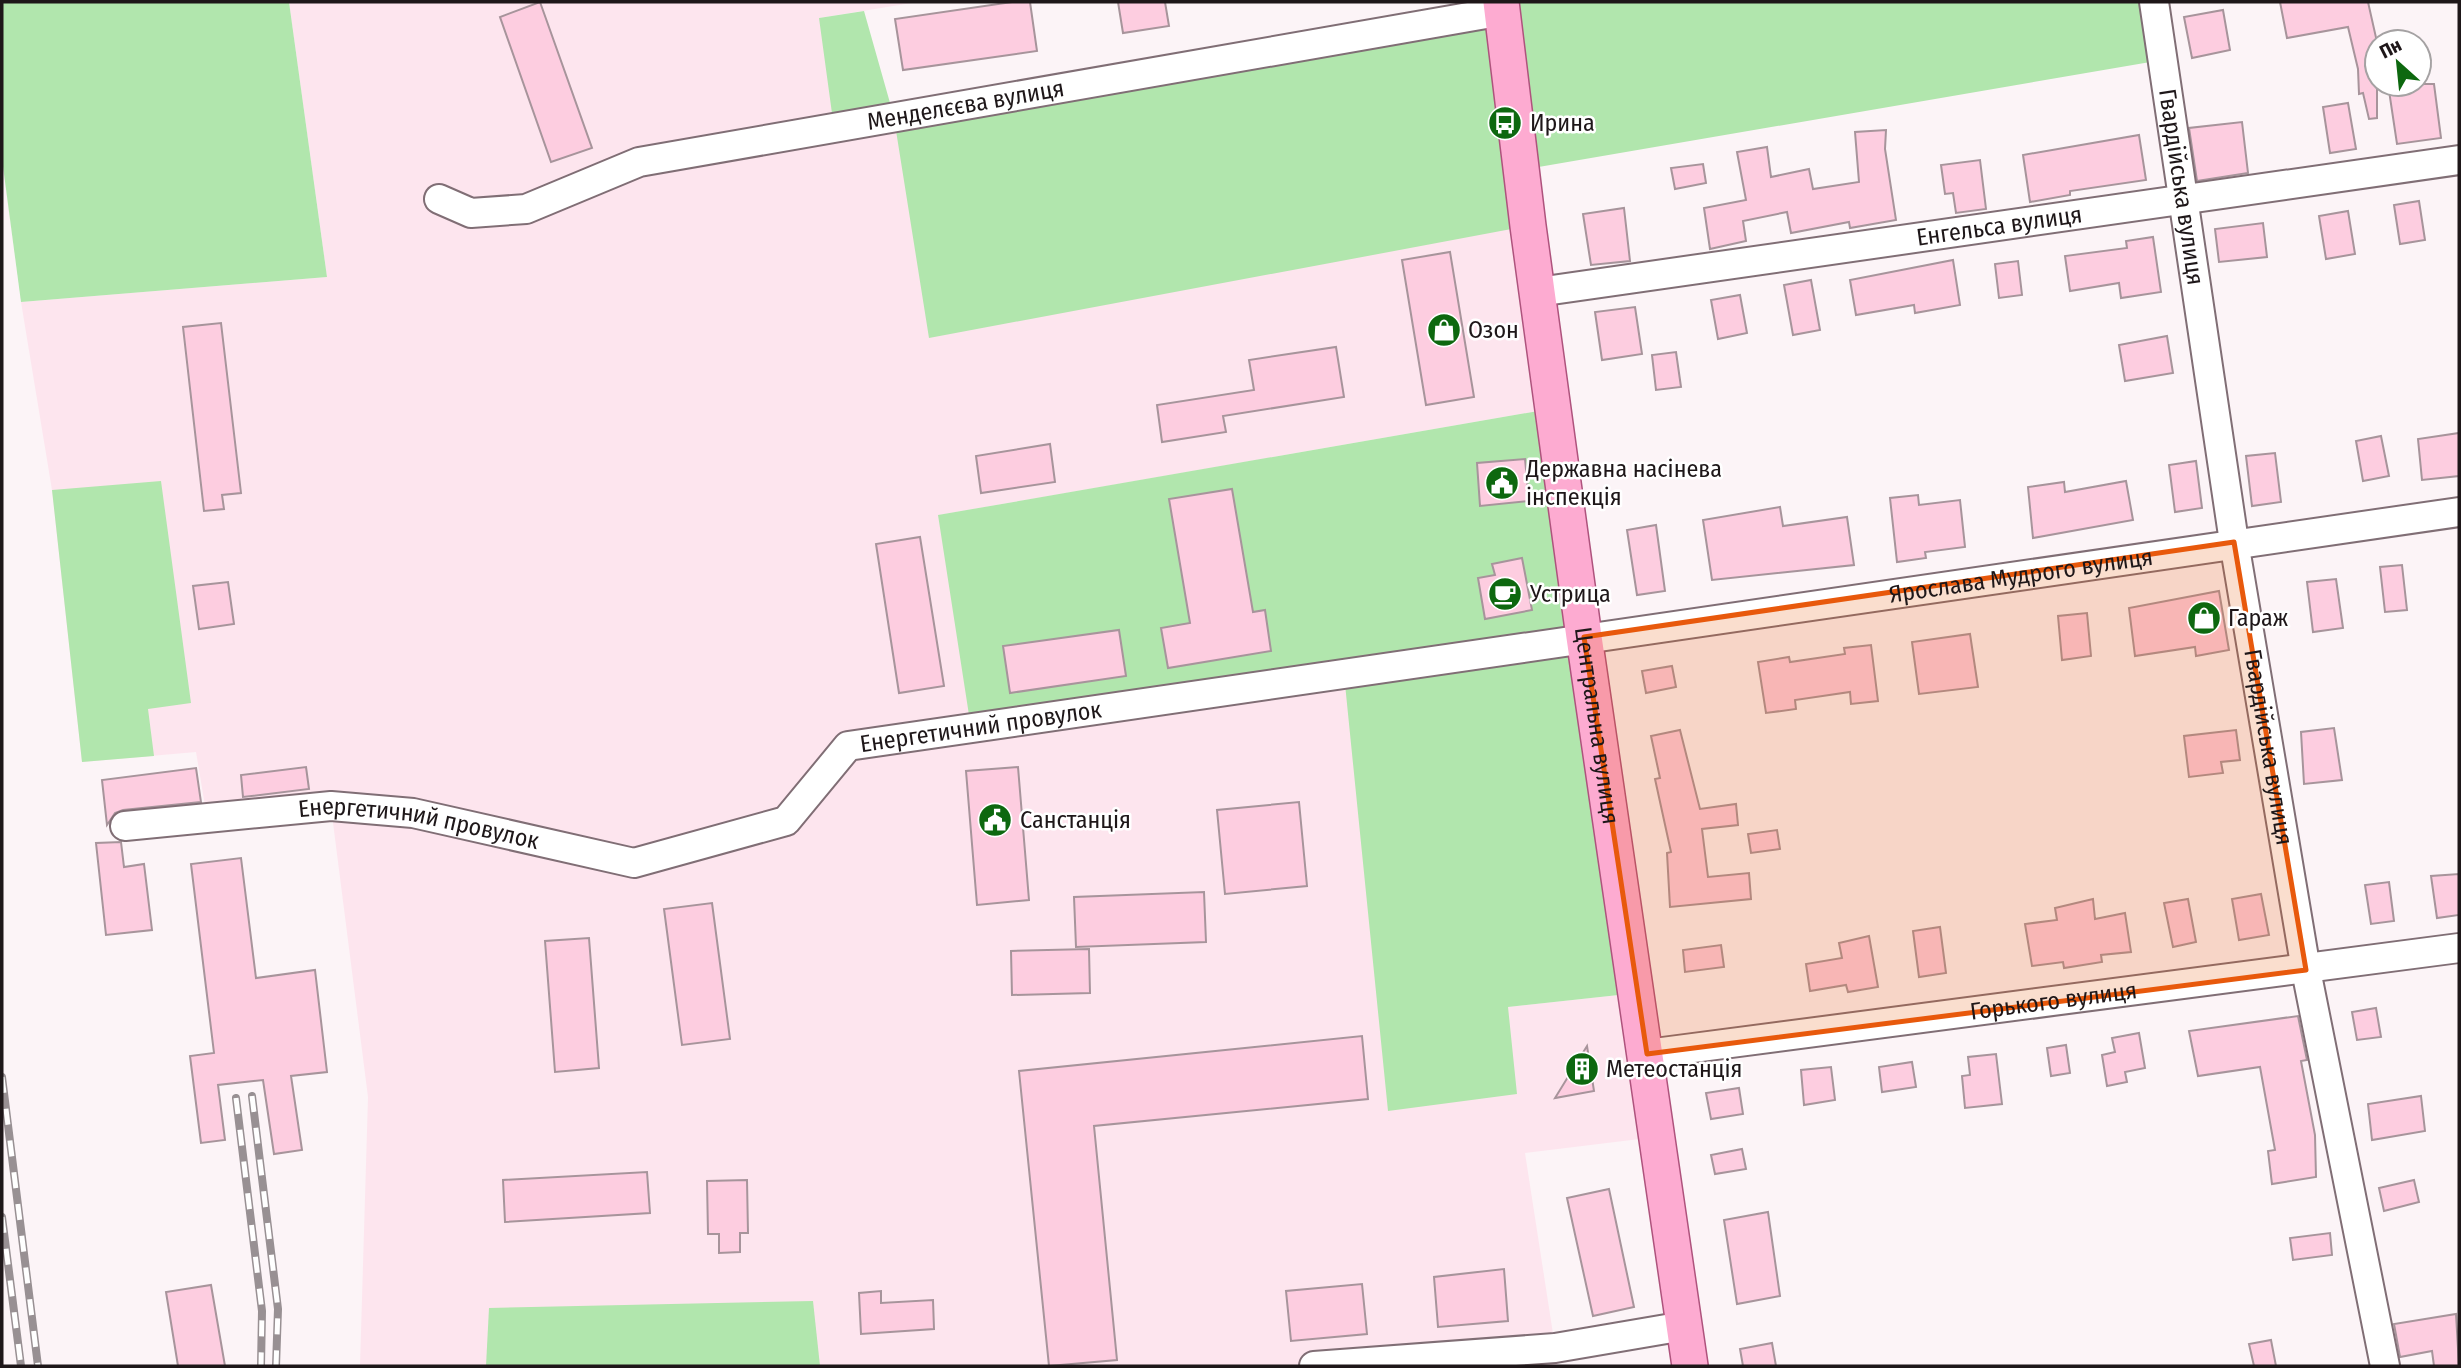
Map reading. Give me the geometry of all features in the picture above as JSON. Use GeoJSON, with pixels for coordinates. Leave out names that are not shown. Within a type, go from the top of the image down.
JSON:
{"type":"FeatureCollection","features":[{"type":"Feature","properties":{"kind":"main road","name":"Центральна вулиця"},"geometry":{"type":"LineString","coordinates":[[1502,6],[1584,637],[1647,1054],[1690,1366]]}},
{"type":"Feature","properties":{"kind":"street","name":"Гвардійська вулиця"},"geometry":{"type":"LineString","coordinates":[[2154,2],[2234,542],[2305,970],[2385,1366]]}},
{"type":"Feature","properties":{"kind":"street","name":"Менделєєва вулиця"},"geometry":{"type":"LineString","coordinates":[[439,199],[471,214],[526,209],[639,162],[1502,6]]}},
{"type":"Feature","properties":{"kind":"street","name":"Енгельса вулиця"},"geometry":{"type":"LineString","coordinates":[[1538,292],[2459,160]]}},
{"type":"Feature","properties":{"kind":"street","name":"Ярослава Мудрого вулиця"},"geometry":{"type":"LineString","coordinates":[[1584,637],[2234,542],[2459,512]]}},
{"type":"Feature","properties":{"kind":"street","name":"Енергетичний провулок"},"geometry":{"type":"LineString","coordinates":[[125,826],[331,806],[413,813],[634,863],[786,821],[848,746],[1584,637]]}},
{"type":"Feature","properties":{"kind":"street","name":"Горького вулиця"},"geometry":{"type":"LineString","coordinates":[[1647,1054],[2459,948]]}},
{"type":"Feature","properties":{"kind":"street"},"geometry":{"type":"LineString","coordinates":[[1314,1366],[1555,1348],[1684,1326]]}},
{"type":"Feature","properties":{"kind":"highlighted area"},"geometry":{"type":"Polygon","coordinates":[[[2234,542],[2306,970],[1647,1054],[1584,637],[2234,542]]]}},
{"type":"Feature","properties":{"kind":"shaded area"},"geometry":{"type":"Polygon","coordinates":[[[289,2],[918,2],[819,18],[894,117],[1528,226],[1555,408],[939,515],[1344,674],[1508,1007],[1637,993],[1656,1137],[1525,1153],[1558,1366],[360,1366],[368,1097],[331,807],[207,818],[196,752],[82,762],[52,490],[21,302],[327,277],[289,2]]]}},
{"type":"Feature","properties":{"kind":"green space"},"geometry":{"type":"Polygon","coordinates":[[[2,2],[289,2],[327,277],[21,302],[2,159],[2,2]]]}},
{"type":"Feature","properties":{"kind":"green space"},"geometry":{"type":"Polygon","coordinates":[[[1501,2],[2154,2],[2162,60],[1521,170],[1528,226],[929,338],[894,118],[834,128],[819,18],[864,11],[894,117],[1501,2]]]}},
{"type":"Feature","properties":{"kind":"green space"},"geometry":{"type":"Polygon","coordinates":[[[1555,408],[1637,993],[1508,1007],[1517,1094],[1388,1111],[1344,674],[971,728],[938,515],[1555,408]]]}},
{"type":"Feature","properties":{"kind":"green space"},"geometry":{"type":"Polygon","coordinates":[[[161,481],[191,703],[148,709],[154,756],[82,762],[52,490],[161,481]]]}},
{"type":"Feature","properties":{"kind":"green space"},"geometry":{"type":"Polygon","coordinates":[[[813,1301],[820,1366],[486,1366],[489,1308],[813,1301]]]}},
{"type":"Feature","properties":{"kind":"building"},"geometry":{"type":"Polygon","coordinates":[[[540,2],[592,148],[551,162],[500,17],[540,2]]]}},
{"type":"Feature","properties":{"kind":"building"},"geometry":{"type":"Polygon","coordinates":[[[1012,2],[1030,2],[1037,51],[903,70],[895,19],[1012,2]]]}},
{"type":"Feature","properties":{"kind":"building"},"geometry":{"type":"Polygon","coordinates":[[[1118,2],[1165,2],[1169,26],[1123,33],[1118,2]]]}},
{"type":"Feature","properties":{"kind":"building"},"geometry":{"type":"Polygon","coordinates":[[[2280,2],[2368,2],[2374,28],[2363,28],[2363,93],[2359,94],[2358,69],[2348,27],[2287,38],[2280,2]]]}},
{"type":"Feature","properties":{"kind":"building"},"geometry":{"type":"Polygon","coordinates":[[[2223,10],[2230,50],[2192,58],[2184,17],[2223,10]]]}},
{"type":"Feature","properties":{"kind":"building"},"geometry":{"type":"Polygon","coordinates":[[[2434,84],[2441,138],[2397,144],[2390,98],[2433,98],[2434,84]]]}},
{"type":"Feature","properties":{"kind":"building"},"geometry":{"type":"Polygon","coordinates":[[[2364,98],[2377,98],[2377,118],[2369,119],[2364,98]]]}},
{"type":"Feature","properties":{"kind":"building"},"geometry":{"type":"Polygon","coordinates":[[[2348,103],[2356,149],[2330,153],[2323,107],[2348,103]]]}},
{"type":"Feature","properties":{"kind":"building"},"geometry":{"type":"Polygon","coordinates":[[[2242,122],[2248,173],[2197,181],[2189,128],[2242,122]]]}},
{"type":"Feature","properties":{"kind":"building"},"geometry":{"type":"Polygon","coordinates":[[[1886,130],[1885,149],[1896,220],[1850,228],[1849,222],[1791,233],[1787,212],[1743,221],[1746,241],[1710,249],[1704,208],[1746,200],[1737,152],[1767,147],[1771,177],[1809,169],[1813,189],[1859,182],[1855,132],[1886,130]]]}},
{"type":"Feature","properties":{"kind":"building"},"geometry":{"type":"Polygon","coordinates":[[[2139,135],[2146,180],[2070,191],[2070,195],[2030,202],[2023,155],[2139,135]]]}},
{"type":"Feature","properties":{"kind":"building"},"geometry":{"type":"Polygon","coordinates":[[[1980,160],[1986,209],[1956,213],[1953,193],[1945,194],[1941,165],[1980,160]]]}},
{"type":"Feature","properties":{"kind":"building"},"geometry":{"type":"Polygon","coordinates":[[[1703,164],[1706,183],[1675,189],[1671,168],[1703,164]]]}},
{"type":"Feature","properties":{"kind":"building"},"geometry":{"type":"Polygon","coordinates":[[[2419,201],[2425,240],[2400,244],[2394,205],[2419,201]]]}},
{"type":"Feature","properties":{"kind":"building"},"geometry":{"type":"Polygon","coordinates":[[[1624,208],[1630,261],[1591,265],[1583,214],[1624,208]]]}},
{"type":"Feature","properties":{"kind":"building"},"geometry":{"type":"Polygon","coordinates":[[[2348,211],[2355,254],[2326,259],[2319,216],[2348,211]]]}},
{"type":"Feature","properties":{"kind":"building"},"geometry":{"type":"Polygon","coordinates":[[[2263,223],[2267,257],[2219,262],[2215,229],[2263,223]]]}},
{"type":"Feature","properties":{"kind":"building"},"geometry":{"type":"Polygon","coordinates":[[[2153,237],[2161,292],[2121,298],[2119,283],[2070,291],[2065,256],[2127,248],[2126,241],[2153,237]]]}},
{"type":"Feature","properties":{"kind":"building"},"geometry":{"type":"Polygon","coordinates":[[[1450,252],[1474,397],[1426,405],[1402,260],[1450,252]]]}},
{"type":"Feature","properties":{"kind":"building"},"geometry":{"type":"Polygon","coordinates":[[[1953,260],[1960,305],[1915,313],[1914,305],[1856,315],[1850,280],[1953,260]]]}},
{"type":"Feature","properties":{"kind":"building"},"geometry":{"type":"Polygon","coordinates":[[[2018,261],[2022,295],[1999,298],[1995,264],[2018,261]]]}},
{"type":"Feature","properties":{"kind":"building"},"geometry":{"type":"Polygon","coordinates":[[[1811,280],[1820,330],[1793,335],[1784,285],[1811,280]]]}},
{"type":"Feature","properties":{"kind":"building"},"geometry":{"type":"Polygon","coordinates":[[[1740,295],[1747,333],[1718,339],[1711,300],[1740,295]]]}},
{"type":"Feature","properties":{"kind":"building"},"geometry":{"type":"Polygon","coordinates":[[[1635,307],[1642,354],[1602,360],[1595,312],[1635,307]]]}},
{"type":"Feature","properties":{"kind":"building"},"geometry":{"type":"Polygon","coordinates":[[[221,323],[241,493],[222,495],[224,509],[204,511],[183,327],[221,323]]]}},
{"type":"Feature","properties":{"kind":"building"},"geometry":{"type":"Polygon","coordinates":[[[2167,336],[2173,373],[2125,381],[2119,345],[2167,336]]]}},
{"type":"Feature","properties":{"kind":"building"},"geometry":{"type":"Polygon","coordinates":[[[1336,347],[1344,397],[1223,416],[1226,432],[1162,442],[1157,405],[1254,390],[1249,360],[1336,347]]]}},
{"type":"Feature","properties":{"kind":"building"},"geometry":{"type":"Polygon","coordinates":[[[1676,352],[1681,387],[1656,390],[1652,355],[1676,352]]]}},
{"type":"Feature","properties":{"kind":"building"},"geometry":{"type":"Polygon","coordinates":[[[2459,433],[2459,476],[2422,480],[2418,439],[2459,433]]]}},
{"type":"Feature","properties":{"kind":"building"},"geometry":{"type":"Polygon","coordinates":[[[2381,436],[2389,476],[2363,481],[2356,441],[2381,436]]]}},
{"type":"Feature","properties":{"kind":"building"},"geometry":{"type":"Polygon","coordinates":[[[1050,444],[1055,482],[981,493],[976,456],[1050,444]]]}},
{"type":"Feature","properties":{"kind":"building"},"geometry":{"type":"Polygon","coordinates":[[[2275,453],[2281,502],[2252,506],[2246,456],[2275,453]]]}},
{"type":"Feature","properties":{"kind":"building"},"geometry":{"type":"Polygon","coordinates":[[[1525,459],[1529,501],[1480,506],[1477,463],[1525,459]]]}},
{"type":"Feature","properties":{"kind":"building"},"geometry":{"type":"Polygon","coordinates":[[[2196,461],[2202,508],[2175,512],[2169,465],[2196,461]]]}},
{"type":"Feature","properties":{"kind":"building"},"geometry":{"type":"Polygon","coordinates":[[[2126,481],[2133,520],[2033,538],[2028,487],[2064,482],[2065,492],[2126,481]]]}},
{"type":"Feature","properties":{"kind":"building"},"geometry":{"type":"Polygon","coordinates":[[[1232,489],[1253,612],[1265,610],[1271,651],[1168,668],[1161,628],[1190,623],[1169,499],[1232,489]]]}},
{"type":"Feature","properties":{"kind":"building"},"geometry":{"type":"Polygon","coordinates":[[[1918,495],[1919,505],[1960,500],[1965,547],[1925,552],[1926,558],[1897,562],[1890,498],[1918,495]]]}},
{"type":"Feature","properties":{"kind":"building"},"geometry":{"type":"Polygon","coordinates":[[[1780,507],[1783,526],[1847,517],[1854,565],[1712,580],[1703,520],[1780,507]]]}},
{"type":"Feature","properties":{"kind":"building"},"geometry":{"type":"Polygon","coordinates":[[[1656,525],[1665,591],[1637,595],[1627,530],[1656,525]]]}},
{"type":"Feature","properties":{"kind":"building"},"geometry":{"type":"Polygon","coordinates":[[[920,537],[944,686],[899,693],[876,544],[920,537]]]}},
{"type":"Feature","properties":{"kind":"building","name":"Устрица"},"geometry":{"type":"Polygon","coordinates":[[[1522,558],[1532,610],[1485,619],[1478,578],[1495,575],[1492,564],[1522,558]]]}},
{"type":"Feature","properties":{"kind":"building"},"geometry":{"type":"Polygon","coordinates":[[[2402,565],[2407,610],[2385,612],[2380,567],[2402,565]]]}},
{"type":"Feature","properties":{"kind":"building"},"geometry":{"type":"Polygon","coordinates":[[[2336,579],[2343,628],[2313,632],[2307,582],[2336,579]]]}},
{"type":"Feature","properties":{"kind":"building"},"geometry":{"type":"Polygon","coordinates":[[[228,582],[234,624],[199,629],[193,586],[228,582]]]}},
{"type":"Feature","properties":{"kind":"building"},"geometry":{"type":"Polygon","coordinates":[[[2219,591],[2229,650],[2196,656],[2195,647],[2135,656],[2129,608],[2219,591]]]}},
{"type":"Feature","properties":{"kind":"building"},"geometry":{"type":"Polygon","coordinates":[[[2087,613],[2091,656],[2062,660],[2058,616],[2087,613]]]}},
{"type":"Feature","properties":{"kind":"building"},"geometry":{"type":"Polygon","coordinates":[[[1119,630],[1126,676],[1010,693],[1003,646],[1119,630]]]}},
{"type":"Feature","properties":{"kind":"building"},"geometry":{"type":"Polygon","coordinates":[[[1970,634],[1978,687],[1919,694],[1912,642],[1970,634]]]}},
{"type":"Feature","properties":{"kind":"building"},"geometry":{"type":"Polygon","coordinates":[[[1871,645],[1878,701],[1851,704],[1850,692],[1795,700],[1796,709],[1766,713],[1758,662],[1789,657],[1790,662],[1845,654],[1844,648],[1871,645]]]}},
{"type":"Feature","properties":{"kind":"building"},"geometry":{"type":"Polygon","coordinates":[[[1672,666],[1676,687],[1646,693],[1642,671],[1672,666]]]}},
{"type":"Feature","properties":{"kind":"building"},"geometry":{"type":"Polygon","coordinates":[[[2334,728],[2342,780],[2304,784],[2301,732],[2334,728]]]}},
{"type":"Feature","properties":{"kind":"building"},"geometry":{"type":"Polygon","coordinates":[[[1680,730],[1700,809],[1736,804],[1738,825],[1702,829],[1708,877],[1749,873],[1751,899],[1670,907],[1667,853],[1671,852],[1655,779],[1660,778],[1651,736],[1680,730]]]}},
{"type":"Feature","properties":{"kind":"building"},"geometry":{"type":"Polygon","coordinates":[[[2236,730],[2240,760],[2221,762],[2223,773],[2189,777],[2184,736],[2236,730]]]}},
{"type":"Feature","properties":{"kind":"building"},"geometry":{"type":"Polygon","coordinates":[[[306,767],[309,789],[243,797],[241,775],[306,767]]]}},
{"type":"Feature","properties":{"kind":"building"},"geometry":{"type":"Polygon","coordinates":[[[1018,767],[1029,900],[977,905],[966,771],[1018,767]]]}},
{"type":"Feature","properties":{"kind":"building"},"geometry":{"type":"Polygon","coordinates":[[[196,768],[201,802],[123,810],[115,813],[107,825],[102,780],[196,768]]]}},
{"type":"Feature","properties":{"kind":"building"},"geometry":{"type":"Polygon","coordinates":[[[1299,802],[1307,886],[1225,894],[1217,810],[1299,802]]]}},
{"type":"Feature","properties":{"kind":"building"},"geometry":{"type":"Polygon","coordinates":[[[1777,830],[1780,849],[1751,853],[1748,834],[1777,830]]]}},
{"type":"Feature","properties":{"kind":"building"},"geometry":{"type":"Polygon","coordinates":[[[121,842],[124,867],[144,864],[152,930],[106,935],[96,843],[121,842]]]}},
{"type":"Feature","properties":{"kind":"building"},"geometry":{"type":"Polygon","coordinates":[[[241,858],[256,978],[315,970],[327,1072],[291,1076],[302,1150],[274,1154],[263,1080],[218,1085],[225,1140],[201,1143],[190,1056],[214,1053],[191,864],[241,858]]]}},
{"type":"Feature","properties":{"kind":"building"},"geometry":{"type":"Polygon","coordinates":[[[2459,874],[2459,915],[2437,918],[2431,876],[2459,874]]]}},
{"type":"Feature","properties":{"kind":"building"},"geometry":{"type":"Polygon","coordinates":[[[2389,882],[2394,921],[2371,924],[2365,885],[2389,882]]]}},
{"type":"Feature","properties":{"kind":"building"},"geometry":{"type":"Polygon","coordinates":[[[1204,892],[1206,942],[1076,947],[1074,897],[1204,892]]]}},
{"type":"Feature","properties":{"kind":"building"},"geometry":{"type":"Polygon","coordinates":[[[2261,894],[2269,935],[2239,940],[2232,899],[2261,894]]]}},
{"type":"Feature","properties":{"kind":"building"},"geometry":{"type":"Polygon","coordinates":[[[2093,899],[2095,919],[2125,913],[2131,952],[2101,955],[2102,962],[2064,968],[2063,962],[2032,966],[2025,924],[2057,920],[2055,908],[2093,899]]]}},
{"type":"Feature","properties":{"kind":"building"},"geometry":{"type":"Polygon","coordinates":[[[2188,899],[2196,942],[2173,947],[2164,903],[2188,899]]]}},
{"type":"Feature","properties":{"kind":"building"},"geometry":{"type":"Polygon","coordinates":[[[712,903],[730,1039],[682,1045],[664,909],[712,903]]]}},
{"type":"Feature","properties":{"kind":"building"},"geometry":{"type":"Polygon","coordinates":[[[1940,927],[1946,973],[1919,977],[1913,931],[1940,927]]]}},
{"type":"Feature","properties":{"kind":"building"},"geometry":{"type":"Polygon","coordinates":[[[1869,936],[1878,987],[1848,992],[1846,985],[1810,991],[1806,964],[1842,958],[1839,943],[1869,936]]]}},
{"type":"Feature","properties":{"kind":"building"},"geometry":{"type":"Polygon","coordinates":[[[589,938],[599,1068],[555,1072],[545,941],[589,938]]]}},
{"type":"Feature","properties":{"kind":"building"},"geometry":{"type":"Polygon","coordinates":[[[1721,945],[1724,967],[1685,972],[1683,950],[1721,945]]]}},
{"type":"Feature","properties":{"kind":"building"},"geometry":{"type":"Polygon","coordinates":[[[1089,949],[1090,993],[1012,995],[1011,951],[1089,949]]]}},
{"type":"Feature","properties":{"kind":"building"},"geometry":{"type":"Polygon","coordinates":[[[2376,1008],[2381,1037],[2357,1040],[2352,1012],[2376,1008]]]}},
{"type":"Feature","properties":{"kind":"building"},"geometry":{"type":"Polygon","coordinates":[[[2298,1016],[2307,1060],[2301,1061],[2315,1135],[2316,1177],[2272,1184],[2268,1151],[2275,1150],[2260,1067],[2198,1076],[2189,1031],[2298,1016]]]}},
{"type":"Feature","properties":{"kind":"building"},"geometry":{"type":"Polygon","coordinates":[[[2139,1033],[2145,1068],[2125,1072],[2127,1082],[2107,1086],[2102,1055],[2115,1052],[2112,1038],[2139,1033]]]}},
{"type":"Feature","properties":{"kind":"building"},"geometry":{"type":"Polygon","coordinates":[[[1362,1036],[1368,1099],[1094,1126],[1117,1360],[1049,1366],[1019,1071],[1362,1036]]]}},
{"type":"Feature","properties":{"kind":"building"},"geometry":{"type":"Polygon","coordinates":[[[2066,1045],[2070,1073],[2051,1076],[2047,1048],[2066,1045]]]}},
{"type":"Feature","properties":{"kind":"building","name":"Метеостанція"},"geometry":{"type":"Polygon","coordinates":[[[1587,1046],[1594,1091],[1555,1098],[1587,1046]]]}},
{"type":"Feature","properties":{"kind":"building"},"geometry":{"type":"Polygon","coordinates":[[[1996,1054],[2002,1104],[1965,1108],[1962,1076],[1970,1075],[1968,1057],[1996,1054]]]}},
{"type":"Feature","properties":{"kind":"building"},"geometry":{"type":"Polygon","coordinates":[[[1912,1062],[1916,1087],[1882,1092],[1879,1067],[1912,1062]]]}},
{"type":"Feature","properties":{"kind":"building"},"geometry":{"type":"Polygon","coordinates":[[[1831,1067],[1835,1100],[1804,1105],[1801,1070],[1831,1067]]]}},
{"type":"Feature","properties":{"kind":"building"},"geometry":{"type":"Polygon","coordinates":[[[1739,1088],[1743,1114],[1711,1119],[1706,1093],[1739,1088]]]}},
{"type":"Feature","properties":{"kind":"building"},"geometry":{"type":"Polygon","coordinates":[[[2421,1096],[2425,1131],[2372,1140],[2368,1104],[2421,1096]]]}},
{"type":"Feature","properties":{"kind":"building"},"geometry":{"type":"Polygon","coordinates":[[[1742,1149],[1746,1169],[1715,1174],[1711,1155],[1742,1149]]]}},
{"type":"Feature","properties":{"kind":"building"},"geometry":{"type":"Polygon","coordinates":[[[647,1172],[650,1213],[505,1222],[503,1180],[647,1172]]]}},
{"type":"Feature","properties":{"kind":"building"},"geometry":{"type":"Polygon","coordinates":[[[747,1180],[748,1233],[740,1233],[740,1252],[719,1253],[719,1234],[708,1234],[707,1181],[747,1180]]]}},
{"type":"Feature","properties":{"kind":"building"},"geometry":{"type":"Polygon","coordinates":[[[2414,1180],[2419,1202],[2384,1211],[2379,1188],[2414,1180]]]}},
{"type":"Feature","properties":{"kind":"building"},"geometry":{"type":"Polygon","coordinates":[[[1609,1189],[1634,1307],[1593,1316],[1567,1198],[1609,1189]]]}},
{"type":"Feature","properties":{"kind":"building"},"geometry":{"type":"Polygon","coordinates":[[[1768,1212],[1780,1296],[1737,1304],[1724,1220],[1768,1212]]]}},
{"type":"Feature","properties":{"kind":"building"},"geometry":{"type":"Polygon","coordinates":[[[2330,1233],[2332,1255],[2293,1260],[2290,1238],[2330,1233]]]}},
{"type":"Feature","properties":{"kind":"building"},"geometry":{"type":"Polygon","coordinates":[[[1504,1269],[1508,1321],[1438,1327],[1434,1277],[1504,1269]]]}},
{"type":"Feature","properties":{"kind":"building"},"geometry":{"type":"Polygon","coordinates":[[[1362,1284],[1367,1334],[1291,1341],[1286,1291],[1362,1284]]]}},
{"type":"Feature","properties":{"kind":"building"},"geometry":{"type":"Polygon","coordinates":[[[211,1285],[225,1366],[178,1366],[166,1292],[211,1285]]]}},
{"type":"Feature","properties":{"kind":"building"},"geometry":{"type":"Polygon","coordinates":[[[881,1291],[881,1303],[933,1300],[934,1329],[861,1334],[859,1293],[881,1291]]]}},
{"type":"Feature","properties":{"kind":"building"},"geometry":{"type":"Polygon","coordinates":[[[2456,1314],[2459,1366],[2434,1366],[2432,1351],[2400,1357],[2394,1324],[2456,1314]]]}},
{"type":"Feature","properties":{"kind":"building"},"geometry":{"type":"Polygon","coordinates":[[[2271,1340],[2276,1366],[2254,1366],[2249,1344],[2271,1340]]]}},
{"type":"Feature","properties":{"kind":"building"},"geometry":{"type":"Polygon","coordinates":[[[1772,1343],[1776,1366],[1743,1366],[1740,1349],[1772,1343]]]}},
{"type":"Feature","properties":{"kind":"railway"},"geometry":{"type":"LineString","coordinates":[[2,1077],[38,1366]]}},
{"type":"Feature","properties":{"kind":"railway"},"geometry":{"type":"LineString","coordinates":[[252,1096],[278,1309],[276,1366]]}},
{"type":"Feature","properties":{"kind":"railway"},"geometry":{"type":"LineString","coordinates":[[236,1098],[262,1311],[261,1366]]}},
{"type":"Feature","properties":{"kind":"railway"},"geometry":{"type":"LineString","coordinates":[[2,1217],[21,1366]]}},
{"type":"Feature","properties":{"kind":"place","name":"Ирина"},"geometry":{"type":"Point","coordinates":[1505,123]}},
{"type":"Feature","properties":{"kind":"place","name":"Озон"},"geometry":{"type":"Point","coordinates":[1444,330]}},
{"type":"Feature","properties":{"kind":"place","name":"Державна насiнева iнспекцiя"},"geometry":{"type":"Point","coordinates":[1502,483]}},
{"type":"Feature","properties":{"kind":"place","name":"Устрица"},"geometry":{"type":"Point","coordinates":[1505,594]}},
{"type":"Feature","properties":{"kind":"place","name":"Гараж"},"geometry":{"type":"Point","coordinates":[2204,618]}},
{"type":"Feature","properties":{"kind":"place","name":"Санстанція"},"geometry":{"type":"Point","coordinates":[995,820]}},
{"type":"Feature","properties":{"kind":"place","name":"Метеостанція"},"geometry":{"type":"Point","coordinates":[1582,1069]}}]}
